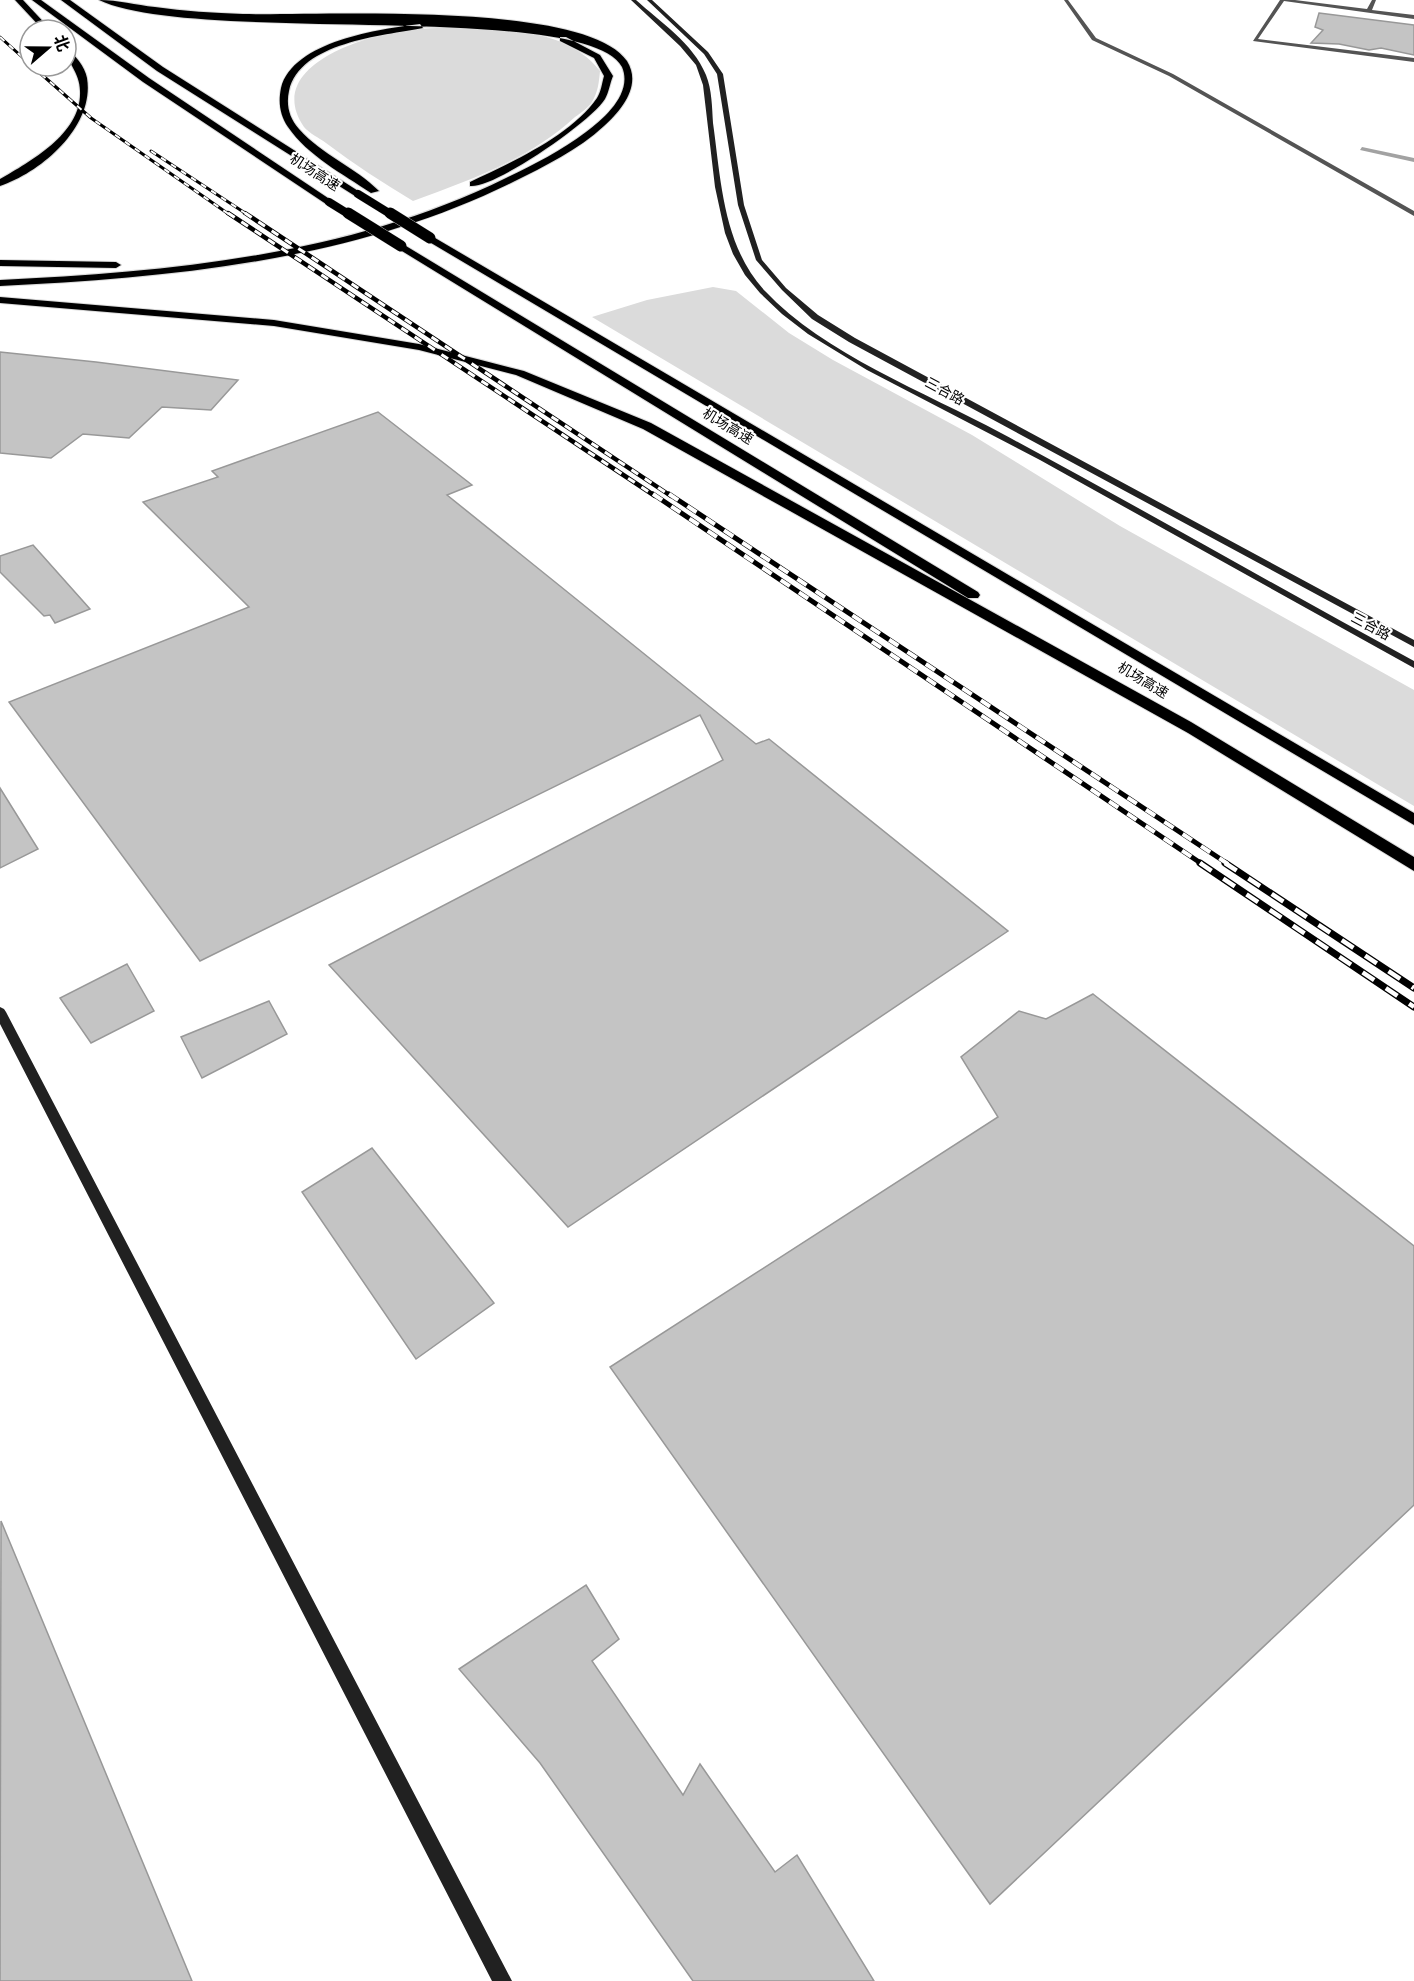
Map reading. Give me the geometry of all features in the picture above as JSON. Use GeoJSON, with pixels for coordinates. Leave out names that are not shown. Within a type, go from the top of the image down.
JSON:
{"type":"FeatureCollection","features":[{"type":"Feature","properties":{"kind":"highway"},"geometry":{"type":"LineString","coordinates":[[19,0],[36,18]]}},
{"type":"Feature","properties":{"kind":"highway","name":"机场高速"},"geometry":{"type":"LineString","coordinates":[[36,0],[146,80],[329,202],[1414,864]]}},
{"type":"Feature","properties":{"kind":"highway","name":"机场高速"},"geometry":{"type":"LineString","coordinates":[[65,0],[160,69],[430,238],[1414,820]]}},
{"type":"Feature","properties":{"kind":"highway"},"geometry":{"type":"LineString","coordinates":[[0,283],[115,275],[273,253],[331,241],[437,210],[519,177],[560,154],[613,113],[630,83],[629,72],[622,58],[611,48],[580,33],[534,23],[478,17],[205,15],[103,0]]}},
{"type":"Feature","properties":{"kind":"highway"},"geometry":{"type":"LineString","coordinates":[[430,238],[374,191],[312,147],[293,127],[283,110],[283,89],[295,71],[310,58],[352,38],[419,26],[476,24],[547,33],[584,48],[604,64],[609,76],[607,88],[602,100],[585,118],[558,140],[520,163],[467,186]]}},
{"type":"Feature","properties":{"kind":"highway"},"geometry":{"type":"LineString","coordinates":[[0,183],[29,167],[51,151],[81,114],[85,90],[82,72],[78,67]]}},
{"type":"Feature","properties":{"kind":"highway"},"geometry":{"type":"LineString","coordinates":[[348,225],[399,211]]}},
{"type":"Feature","properties":{"kind":"highway"},"geometry":{"type":"LineString","coordinates":[[0,263],[124,264]]}},
{"type":"Feature","properties":{"kind":"highway"},"geometry":{"type":"LineString","coordinates":[[0,300],[274,323],[419,347],[520,373],[647,426],[1196,731]]}},
{"type":"Feature","properties":{"kind":"main road","name":"三合路"},"geometry":{"type":"LineString","coordinates":[[633,0],[691,55],[703,75],[722,207],[739,263],[762,293],[795,322],[830,345],[992,431],[1239,571],[1414,665]]}},
{"type":"Feature","properties":{"kind":"main road","name":"三合路"},"geometry":{"type":"LineString","coordinates":[[649,0],[706,53],[720,74],[741,205],[759,260],[784,289],[815,317],[852,340],[1414,644]]}},
{"type":"Feature","properties":{"kind":"main road"},"geometry":{"type":"LineString","coordinates":[[0,1012],[502,1981]]}},
{"type":"Feature","properties":{"kind":"lane"},"geometry":{"type":"LineString","coordinates":[[1066,0],[1094,39],[1171,75],[1414,214]]}},
{"type":"Feature","properties":{"kind":"lane"},"geometry":{"type":"LineString","coordinates":[[1414,17],[1283,0],[1255,40],[1414,60]]}},
{"type":"Feature","properties":{"kind":"lane"},"geometry":{"type":"LineString","coordinates":[[1369,11],[1374,0]]}},
{"type":"Feature","properties":{"kind":"shaded area"},"geometry":{"type":"Polygon","coordinates":[[[459,27],[536,34],[571,47],[586,57],[600,71],[597,91],[592,102],[539,145],[498,167],[413,201],[358,166],[304,127],[295,106],[296,88],[306,73],[322,60],[341,49],[382,35],[415,29],[459,27]]]}},
{"type":"Feature","properties":{"kind":"shaded area"},"geometry":{"type":"Polygon","coordinates":[[[713,287],[736,291],[789,333],[833,360],[972,435],[1120,526],[1414,690],[1414,806],[592,317],[647,300],[713,287]]]}},
{"type":"Feature","properties":{"kind":"building"},"geometry":{"type":"Polygon","coordinates":[[[1319,13],[1414,25],[1414,55],[1381,48],[1369,50],[1339,44],[1311,43],[1323,30],[1315,27],[1319,13]]]}},
{"type":"Feature","properties":{"kind":"building"},"geometry":{"type":"Polygon","coordinates":[[[0,352],[238,380],[211,410],[162,407],[129,438],[83,434],[51,458],[0,453],[0,352]]]}},
{"type":"Feature","properties":{"kind":"building"},"geometry":{"type":"Polygon","coordinates":[[[378,412],[472,485],[447,495],[756,744],[769,739],[1008,931],[568,1227],[329,965],[723,760],[700,715],[200,961],[9,702],[249,607],[143,502],[218,477],[212,471],[378,412]]]}},
{"type":"Feature","properties":{"kind":"building"},"geometry":{"type":"Polygon","coordinates":[[[33,545],[90,609],[55,623],[50,615],[44,616],[0,572],[0,556],[33,545]]]}},
{"type":"Feature","properties":{"kind":"building"},"geometry":{"type":"Polygon","coordinates":[[[0,788],[38,849],[0,868],[0,788]]]}},
{"type":"Feature","properties":{"kind":"building"},"geometry":{"type":"Polygon","coordinates":[[[127,964],[154,1011],[91,1043],[60,998],[127,964]]]}},
{"type":"Feature","properties":{"kind":"building"},"geometry":{"type":"Polygon","coordinates":[[[1093,994],[1414,1246],[1414,1505],[990,1904],[610,1367],[998,1117],[961,1057],[1019,1011],[1046,1019],[1093,994]]]}},
{"type":"Feature","properties":{"kind":"building"},"geometry":{"type":"Polygon","coordinates":[[[269,1001],[287,1034],[202,1078],[181,1037],[269,1001]]]}},
{"type":"Feature","properties":{"kind":"building"},"geometry":{"type":"Polygon","coordinates":[[[372,1148],[494,1303],[416,1359],[302,1192],[372,1148]]]}},
{"type":"Feature","properties":{"kind":"building"},"geometry":{"type":"Polygon","coordinates":[[[1,1521],[192,1981],[0,1981],[1,1521]]]}},
{"type":"Feature","properties":{"kind":"building"},"geometry":{"type":"Polygon","coordinates":[[[586,1585],[619,1639],[592,1661],[683,1795],[700,1764],[775,1872],[797,1855],[874,1981],[693,1981],[540,1763],[459,1669],[586,1585]]]}},
{"type":"Feature","properties":{"kind":"waterway"},"geometry":{"type":"LineString","coordinates":[[1362,149],[1414,160]]}},
{"type":"Feature","properties":{"kind":"railway"},"geometry":{"type":"LineString","coordinates":[[0,37],[18,53]]}},
{"type":"Feature","properties":{"kind":"railway"},"geometry":{"type":"LineString","coordinates":[[46,78],[91,118],[230,215]]}},
{"type":"Feature","properties":{"kind":"railway"},"geometry":{"type":"LineString","coordinates":[[151,151],[248,215]]}},
{"type":"Feature","properties":{"kind":"railway"},"geometry":{"type":"LineString","coordinates":[[228,213],[655,496]]}},
{"type":"Feature","properties":{"kind":"railway"},"geometry":{"type":"LineString","coordinates":[[245,213],[671,496]]}},
{"type":"Feature","properties":{"kind":"railway"},"geometry":{"type":"LineString","coordinates":[[653,494],[1202,864]]}},
{"type":"Feature","properties":{"kind":"railway"},"geometry":{"type":"LineString","coordinates":[[669,494],[1228,864]]}},
{"type":"Feature","properties":{"kind":"railway"},"geometry":{"type":"LineString","coordinates":[[1200,863],[1414,1007]]}},
{"type":"Feature","properties":{"kind":"railway"},"geometry":{"type":"LineString","coordinates":[[1225,863],[1414,988]]}}]}
